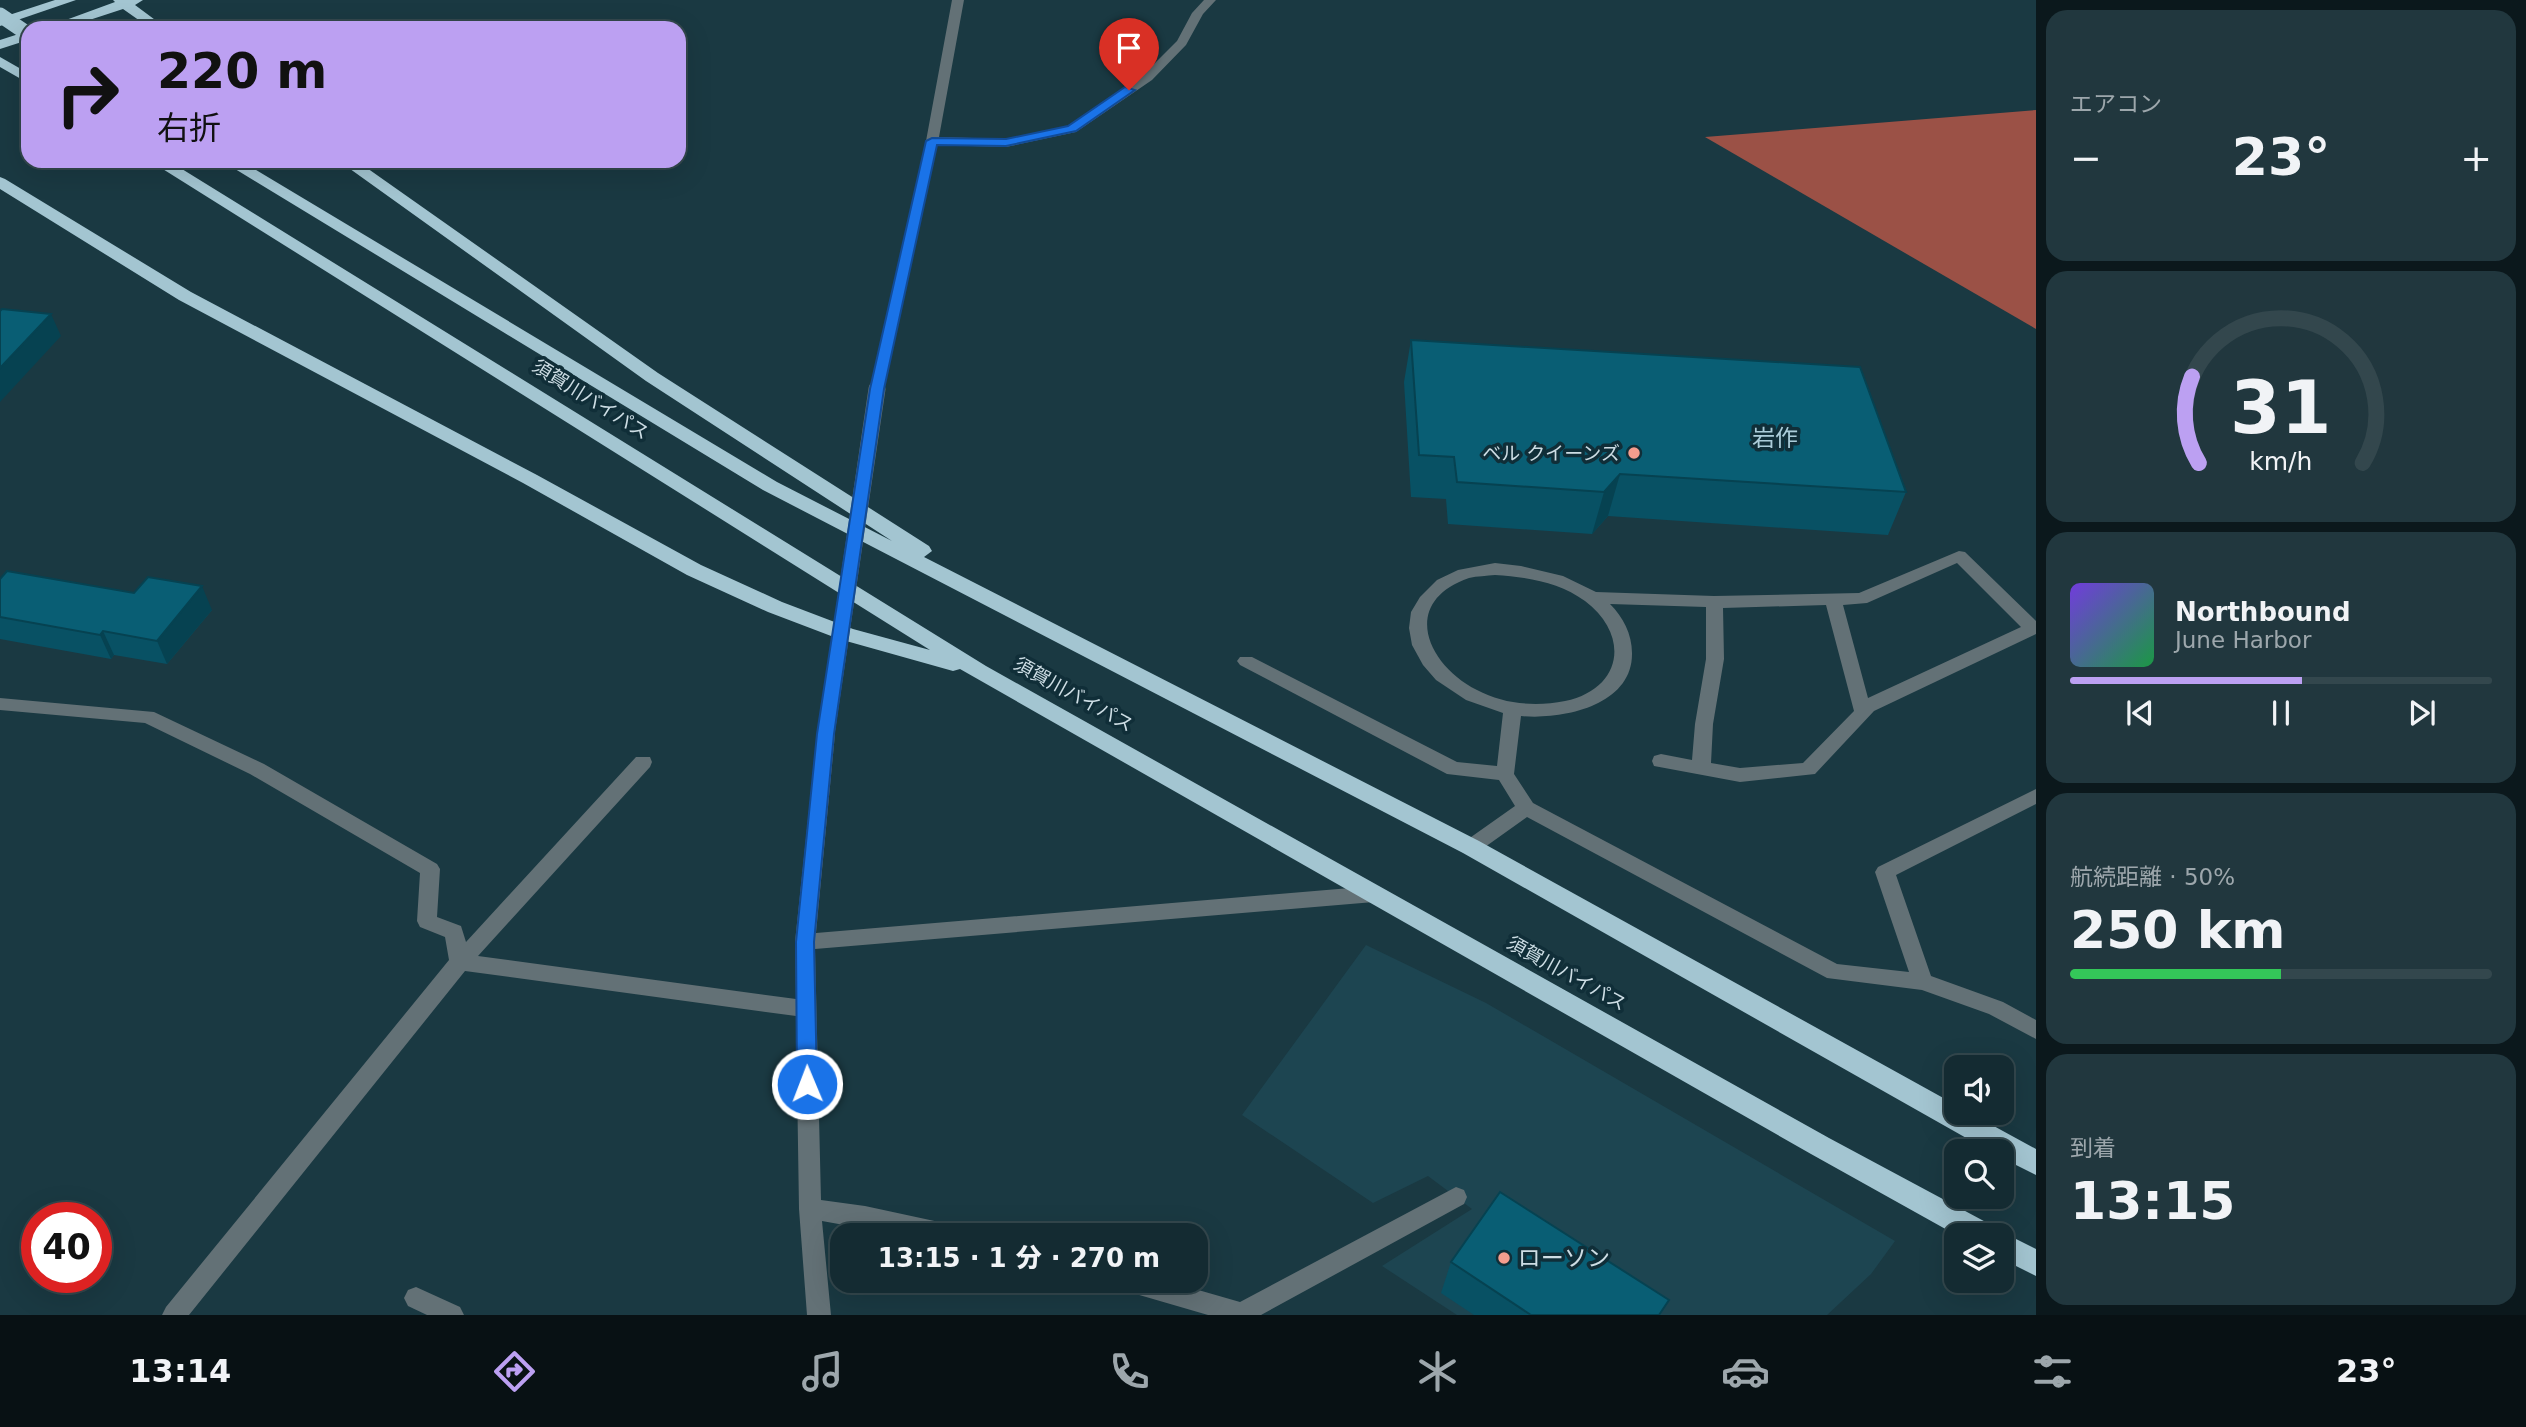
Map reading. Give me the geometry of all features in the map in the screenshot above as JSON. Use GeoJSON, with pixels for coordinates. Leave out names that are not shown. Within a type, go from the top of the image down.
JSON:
{"type":"FeatureCollection","features":[{"type":"Feature","properties":{"kind":"highway"},"geometry":{"type":"LineString","coordinates":[[0,22],[69,0]]}},
{"type":"Feature","properties":{"kind":"highway"},"geometry":{"type":"LineString","coordinates":[[71,21],[127,1],[151,21]]}},
{"type":"Feature","properties":{"kind":"highway"},"geometry":{"type":"LineString","coordinates":[[0,16],[21,30]]}},
{"type":"Feature","properties":{"kind":"highway"},"geometry":{"type":"LineString","coordinates":[[0,45],[21,38]]}},
{"type":"Feature","properties":{"kind":"highway"},"geometry":{"type":"LineString","coordinates":[[0,61],[21,74]]}},
{"type":"Feature","properties":{"kind":"highway","name":"須賀川バイパス"},"geometry":{"type":"LineString","coordinates":[[169,168],[979,671],[1961,1223]]}},
{"type":"Feature","properties":{"kind":"highway","name":"須賀川バイパス"},"geometry":{"type":"LineString","coordinates":[[242,168],[770,486],[1471,847],[2036,1163]]}},
{"type":"Feature","properties":{"kind":"highway"},"geometry":{"type":"LineString","coordinates":[[357,168],[652,377],[1024,617]]}},
{"type":"Feature","properties":{"kind":"highway"},"geometry":{"type":"LineString","coordinates":[[0,182],[185,296],[530,479],[694,570],[775,607],[846,634],[979,671]]}},
{"type":"Feature","properties":{"kind":"highway"},"geometry":{"type":"LineString","coordinates":[[2014,1251],[2036,1263]]}},
{"type":"Feature","properties":{"kind":"street"},"geometry":{"type":"LineString","coordinates":[[819,1315],[810,1209],[805,942],[825,734],[877,389],[932,141],[958,0]]}},
{"type":"Feature","properties":{"kind":"street"},"geometry":{"type":"LineString","coordinates":[[1192,0],[1198,13]]}},
{"type":"Feature","properties":{"kind":"street"},"geometry":{"type":"LineString","coordinates":[[932,141],[1006,143],[1072,129],[1148,77],[1182,43],[1198,13],[1210,0]]}},
{"type":"Feature","properties":{"kind":"street"},"geometry":{"type":"LineString","coordinates":[[1592,598],[1714,602],[1861,599],[1959,556],[2033,628],[1868,706],[1808,769],[1740,775],[1661,761]]}},
{"type":"Feature","properties":{"kind":"street"},"geometry":{"type":"LineString","coordinates":[[1495,569],[1530,571],[1564,582],[1592,598],[1614,619],[1625,644],[1624,667],[1610,689],[1587,703],[1557,710],[1513,708],[1489,703],[1459,689],[1435,670],[1420,648],[1416,625],[1421,605],[1438,586],[1464,574],[1495,569]]}},
{"type":"Feature","properties":{"kind":"street"},"geometry":{"type":"LineString","coordinates":[[1833,600],[1863,712]]}},
{"type":"Feature","properties":{"kind":"street"},"geometry":{"type":"LineString","coordinates":[[1701,768],[1704,724],[1715,659],[1714,602]]}},
{"type":"Feature","properties":{"kind":"street"},"geometry":{"type":"LineString","coordinates":[[1246,661],[1454,769],[1505,774]]}},
{"type":"Feature","properties":{"kind":"street"},"geometry":{"type":"LineString","coordinates":[[0,704],[148,716],[257,769],[430,869],[427,921],[454,932],[460,962]]}},
{"type":"Feature","properties":{"kind":"street"},"geometry":{"type":"LineString","coordinates":[[1513,708],[1505,774],[1526,808],[1834,972],[1923,982],[1996,1008],[2036,1030]]}},
{"type":"Feature","properties":{"kind":"street"},"geometry":{"type":"LineString","coordinates":[[174,1315],[460,962],[643,762]]}},
{"type":"Feature","properties":{"kind":"street"},"geometry":{"type":"LineString","coordinates":[[1923,982],[1885,872],[2036,796]]}},
{"type":"Feature","properties":{"kind":"street"},"geometry":{"type":"LineString","coordinates":[[1471,847],[1526,808]]}},
{"type":"Feature","properties":{"kind":"street"},"geometry":{"type":"LineString","coordinates":[[805,942],[1374,894]]}},
{"type":"Feature","properties":{"kind":"street"},"geometry":{"type":"LineString","coordinates":[[460,962],[806,1009]]}},
{"type":"Feature","properties":{"kind":"street"},"geometry":{"type":"LineString","coordinates":[[1171,1293],[1245,1314],[1456,1197]]}},
{"type":"Feature","properties":{"kind":"street"},"geometry":{"type":"LineString","coordinates":[[810,1209],[896,1223]]}},
{"type":"Feature","properties":{"kind":"street"},"geometry":{"type":"LineString","coordinates":[[416,1298],[453,1315]]}},
{"type":"Feature","properties":{"kind":"shaded area"},"geometry":{"type":"Polygon","coordinates":[[[2036,110],[2036,329],[1705,137],[2036,110]]]}},
{"type":"Feature","properties":{"kind":"shaded area"},"geometry":{"type":"Polygon","coordinates":[[[1366,945],[1486,1003],[1895,1241],[1871,1274],[1827,1315],[1457,1315],[1382,1266],[1472,1209],[1428,1176],[1373,1203],[1242,1115],[1366,945]]]}},
{"type":"Feature","properties":{"kind":"building"},"geometry":{"type":"Polygon","coordinates":[[[2,309],[51,314],[0,368],[0,311],[2,309]]]}},
{"type":"Feature","properties":{"kind":"building","name":"ベル クイーンズ"},"geometry":{"type":"Polygon","coordinates":[[[1411,340],[1860,367],[1906,492],[1620,474],[1604,492],[1457,482],[1454,457],[1419,455],[1411,340]]]}},
{"type":"Feature","properties":{"kind":"building"},"geometry":{"type":"Polygon","coordinates":[[[7,571],[134,593],[148,577],[202,586],[157,641],[103,631],[100,635],[0,617],[0,579],[7,571]]]}},
{"type":"Feature","properties":{"kind":"building"},"geometry":{"type":"Polygon","coordinates":[[[1500,1192],[1669,1300],[1659,1315],[1531,1315],[1451,1262],[1500,1192]]]}},
{"type":"Feature","properties":{"kind":"place","name":"ベル クイーンズ"},"geometry":{"type":"Point","coordinates":[1634,453]}},
{"type":"Feature","properties":{"kind":"place","name":"ローソン"},"geometry":{"type":"Point","coordinates":[1504,1258]}},
{"type":"Feature","properties":{"kind":"district","name":"岩作"},"geometry":{"type":"Point","coordinates":[1775,438]}},
{"type":"Feature","properties":{"kind":"route"},"geometry":{"type":"LineString","coordinates":[[807,1084],[805,942],[825,734],[877,389],[932,141],[1006,143],[1072,129],[1129,90]]}}]}
